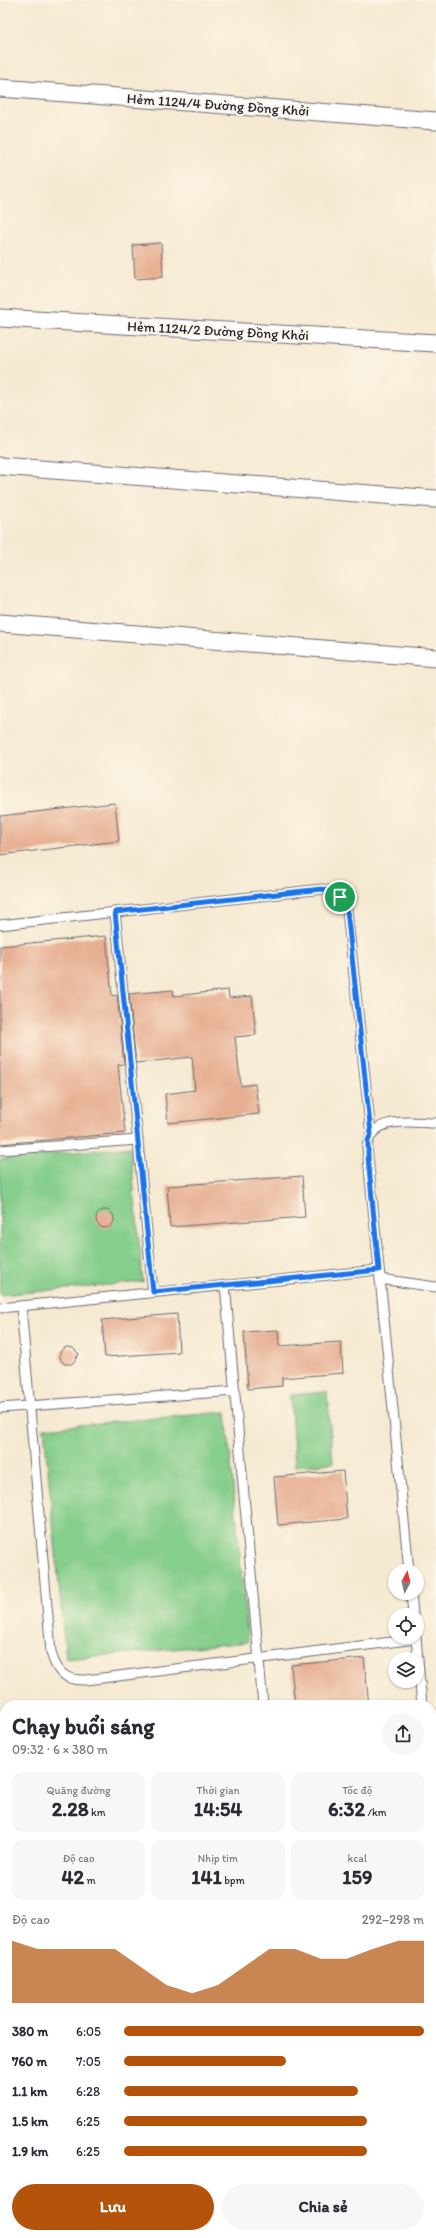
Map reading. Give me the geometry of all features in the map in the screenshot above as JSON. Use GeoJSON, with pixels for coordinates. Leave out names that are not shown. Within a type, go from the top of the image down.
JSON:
{"type":"FeatureCollection","features":[{"type":"Feature","properties":{"kind":"street","name":"Hẻm 1124/4 Đường Đồng Khởi"},"geometry":{"type":"LineString","coordinates":[[0,88],[436,120]]}},
{"type":"Feature","properties":{"kind":"street","name":"Hẻm 1124/2 Đường Đồng Khởi"},"geometry":{"type":"LineString","coordinates":[[0,318],[436,343]]}},
{"type":"Feature","properties":{"kind":"street"},"geometry":{"type":"LineString","coordinates":[[0,466],[436,499]]}},
{"type":"Feature","properties":{"kind":"street"},"geometry":{"type":"LineString","coordinates":[[0,623],[436,658]]}},
{"type":"Feature","properties":{"kind":"lane"},"geometry":{"type":"LineString","coordinates":[[0,925],[322,889],[335,892],[340,897],[347,910],[371,1134]]}},
{"type":"Feature","properties":{"kind":"lane"},"geometry":{"type":"LineString","coordinates":[[115,912],[153,1292]]}},
{"type":"Feature","properties":{"kind":"lane"},"geometry":{"type":"LineString","coordinates":[[408,1564],[368,1157],[368,1140],[376,1128],[390,1123],[436,1123]]}},
{"type":"Feature","properties":{"kind":"lane"},"geometry":{"type":"LineString","coordinates":[[0,1150],[138,1140]]}},
{"type":"Feature","properties":{"kind":"lane"},"geometry":{"type":"LineString","coordinates":[[0,1308],[379,1270]]}},
{"type":"Feature","properties":{"kind":"lane"},"geometry":{"type":"LineString","coordinates":[[380,1279],[436,1287]]}},
{"type":"Feature","properties":{"kind":"lane"},"geometry":{"type":"LineString","coordinates":[[225,1285],[263,1700]]}},
{"type":"Feature","properties":{"kind":"lane"},"geometry":{"type":"LineString","coordinates":[[21,1306],[51,1652],[58,1671],[70,1679],[86,1680],[388,1642]]}},
{"type":"Feature","properties":{"kind":"lane"},"geometry":{"type":"LineString","coordinates":[[0,1408],[234,1391]]}},
{"type":"Feature","properties":{"kind":"lane"},"geometry":{"type":"LineString","coordinates":[[417,1644],[422,1700]]}},
{"type":"Feature","properties":{"kind":"green space"},"geometry":{"type":"Polygon","coordinates":[[[130,1147],[143,1282],[0,1295],[0,1159],[130,1147]]]}},
{"type":"Feature","properties":{"kind":"green space"},"geometry":{"type":"Polygon","coordinates":[[[327,1392],[333,1463],[295,1466],[290,1395],[327,1392]]]}},
{"type":"Feature","properties":{"kind":"green space"},"geometry":{"type":"Polygon","coordinates":[[[226,1412],[248,1642],[66,1659],[44,1428],[226,1412]]]}},
{"type":"Feature","properties":{"kind":"building"},"geometry":{"type":"Polygon","coordinates":[[[161,243],[163,277],[135,279],[133,245],[161,243]]]}},
{"type":"Feature","properties":{"kind":"building"},"geometry":{"type":"Polygon","coordinates":[[[115,803],[119,841],[0,855],[0,816],[115,803]]]}},
{"type":"Feature","properties":{"kind":"building"},"geometry":{"type":"Polygon","coordinates":[[[106,936],[112,996],[117,995],[124,1064],[118,1065],[125,1133],[0,1144],[0,946],[106,936]]]}},
{"type":"Feature","properties":{"kind":"building"},"geometry":{"type":"Polygon","coordinates":[[[173,990],[174,996],[228,990],[229,998],[252,996],[256,1035],[235,1037],[241,1086],[255,1084],[259,1114],[168,1123],[165,1094],[195,1090],[192,1057],[136,1063],[129,994],[173,990]]]}},
{"type":"Feature","properties":{"kind":"building"},"geometry":{"type":"Polygon","coordinates":[[[302,1176],[305,1217],[170,1227],[167,1186],[302,1176]]]}},
{"type":"Feature","properties":{"kind":"building"},"geometry":{"type":"Polygon","coordinates":[[[105,1210],[111,1213],[114,1219],[111,1225],[105,1228],[99,1225],[96,1219],[99,1213],[105,1210]]]}},
{"type":"Feature","properties":{"kind":"building"},"geometry":{"type":"Polygon","coordinates":[[[177,1314],[179,1352],[105,1357],[102,1320],[177,1314]]]}},
{"type":"Feature","properties":{"kind":"building"},"geometry":{"type":"Polygon","coordinates":[[[278,1330],[279,1346],[341,1342],[343,1373],[282,1378],[282,1386],[248,1389],[244,1332],[278,1330]]]}},
{"type":"Feature","properties":{"kind":"building"},"geometry":{"type":"Polygon","coordinates":[[[66,1347],[73,1348],[79,1354],[72,1364],[64,1364],[60,1358],[60,1352],[66,1347]]]}},
{"type":"Feature","properties":{"kind":"building"},"geometry":{"type":"Polygon","coordinates":[[[343,1471],[347,1519],[278,1525],[274,1477],[343,1471]]]}},
{"type":"Feature","properties":{"kind":"building"},"geometry":{"type":"Polygon","coordinates":[[[364,1658],[368,1700],[294,1700],[291,1665],[364,1658]]]}},
{"type":"Feature","properties":{"kind":"route"},"geometry":{"type":"LineString","coordinates":[[322,889],[335,892],[340,897],[347,910],[371,1134],[368,1140],[368,1157],[379,1270],[153,1292],[115,912],[322,889]]}}]}
